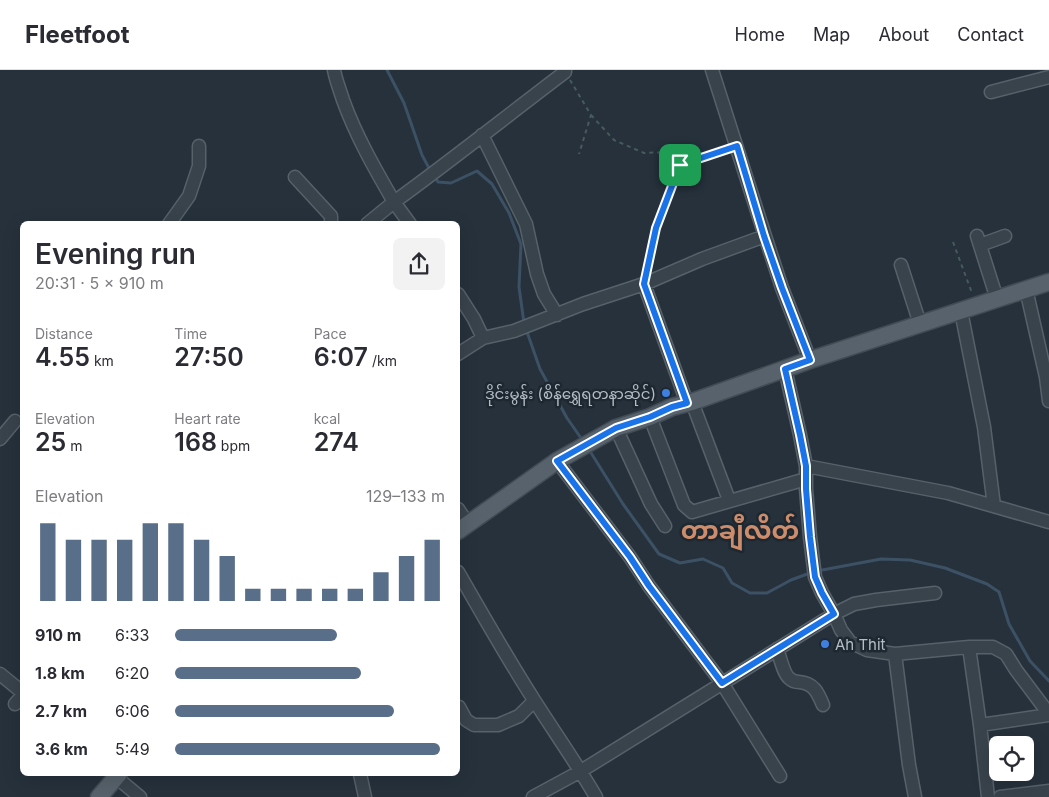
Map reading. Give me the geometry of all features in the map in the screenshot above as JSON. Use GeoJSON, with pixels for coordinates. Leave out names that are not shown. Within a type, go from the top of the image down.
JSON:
{"type":"FeatureCollection","features":[{"type":"Feature","properties":{"kind":"main road"},"geometry":{"type":"LineString","coordinates":[[463,528],[564,457],[616,428],[810,360],[1049,282]]}},
{"type":"Feature","properties":{"kind":"main road"},"geometry":{"type":"LineString","coordinates":[[99,797],[117,776]]}},
{"type":"Feature","properties":{"kind":"street"},"geometry":{"type":"LineString","coordinates":[[334,70],[335,79],[352,123],[378,174],[408,221]]}},
{"type":"Feature","properties":{"kind":"street"},"geometry":{"type":"LineString","coordinates":[[712,70],[764,236],[810,360]]}},
{"type":"Feature","properties":{"kind":"street"},"geometry":{"type":"LineString","coordinates":[[371,221],[565,71]]}},
{"type":"Feature","properties":{"kind":"street"},"geometry":{"type":"LineString","coordinates":[[992,92],[1049,77]]}},
{"type":"Feature","properties":{"kind":"street"},"geometry":{"type":"LineString","coordinates":[[482,135],[526,224],[537,274],[544,294],[557,315]]}},
{"type":"Feature","properties":{"kind":"street"},"geometry":{"type":"LineString","coordinates":[[171,221],[189,196],[199,166],[199,146]]}},
{"type":"Feature","properties":{"kind":"street"},"geometry":{"type":"LineString","coordinates":[[295,177],[331,216],[331,221]]}},
{"type":"Feature","properties":{"kind":"street"},"geometry":{"type":"LineString","coordinates":[[460,353],[483,338],[532,325],[583,304],[644,284],[702,259],[764,236]]}},
{"type":"Feature","properties":{"kind":"street"},"geometry":{"type":"LineString","coordinates":[[997,299],[978,240],[1005,236]]}},
{"type":"Feature","properties":{"kind":"street"},"geometry":{"type":"LineString","coordinates":[[901,265],[920,324]]}},
{"type":"Feature","properties":{"kind":"street"},"geometry":{"type":"LineString","coordinates":[[644,284],[729,500]]}},
{"type":"Feature","properties":{"kind":"street"},"geometry":{"type":"LineString","coordinates":[[1026,289],[1046,377],[1049,401]]}},
{"type":"Feature","properties":{"kind":"street"},"geometry":{"type":"LineString","coordinates":[[460,297],[483,338]]}},
{"type":"Feature","properties":{"kind":"street"},"geometry":{"type":"LineString","coordinates":[[968,309],[994,506]]}},
{"type":"Feature","properties":{"kind":"street"},"geometry":{"type":"LineString","coordinates":[[785,369],[800,435],[806,473],[812,561],[815,577],[841,630],[850,642],[867,650],[895,654],[968,647],[993,647],[1006,654],[1049,714],[980,725]]}},
{"type":"Feature","properties":{"kind":"street"},"geometry":{"type":"LineString","coordinates":[[650,417],[684,505],[692,512],[806,473],[948,493],[1049,522]]}},
{"type":"Feature","properties":{"kind":"street"},"geometry":{"type":"LineString","coordinates":[[0,440],[15,421]]}},
{"type":"Feature","properties":{"kind":"street"},"geometry":{"type":"LineString","coordinates":[[616,428],[651,504],[665,526]]}},
{"type":"Feature","properties":{"kind":"street"},"geometry":{"type":"LineString","coordinates":[[564,457],[649,586],[722,683],[780,776]]}},
{"type":"Feature","properties":{"kind":"street"},"geometry":{"type":"LineString","coordinates":[[460,575],[534,701],[581,771],[596,797]]}},
{"type":"Feature","properties":{"kind":"street"},"geometry":{"type":"LineString","coordinates":[[533,797],[581,771],[834,614],[854,604],[935,593]]}},
{"type":"Feature","properties":{"kind":"street"},"geometry":{"type":"LineString","coordinates":[[968,647],[980,725],[988,797]]}},
{"type":"Feature","properties":{"kind":"street"},"geometry":{"type":"LineString","coordinates":[[777,649],[787,677],[794,682],[812,685],[816,689],[823,705]]}},
{"type":"Feature","properties":{"kind":"street"},"geometry":{"type":"LineString","coordinates":[[895,654],[909,765],[915,797]]}},
{"type":"Feature","properties":{"kind":"street"},"geometry":{"type":"LineString","coordinates":[[0,674],[20,690]]}},
{"type":"Feature","properties":{"kind":"street"},"geometry":{"type":"LineString","coordinates":[[460,709],[466,720],[474,725],[498,725],[519,716],[534,701]]}},
{"type":"Feature","properties":{"kind":"street"},"geometry":{"type":"LineString","coordinates":[[119,776],[140,797]]}},
{"type":"Feature","properties":{"kind":"street"},"geometry":{"type":"LineString","coordinates":[[360,776],[365,797]]}},
{"type":"Feature","properties":{"kind":"street"},"geometry":{"type":"LineString","coordinates":[[1000,797],[1049,791]]}},
{"type":"Feature","properties":{"kind":"path"},"geometry":{"type":"LineString","coordinates":[[565,71],[591,115],[614,140],[644,153],[666,152],[680,165]]}},
{"type":"Feature","properties":{"kind":"path"},"geometry":{"type":"LineString","coordinates":[[579,154],[591,115]]}},
{"type":"Feature","properties":{"kind":"path"},"geometry":{"type":"LineString","coordinates":[[680,165],[737,146]]}},
{"type":"Feature","properties":{"kind":"path"},"geometry":{"type":"LineString","coordinates":[[644,284],[656,228],[680,165]]}},
{"type":"Feature","properties":{"kind":"path"},"geometry":{"type":"LineString","coordinates":[[953,242],[968,309]]}},
{"type":"Feature","properties":{"kind":"waterway"},"geometry":{"type":"LineString","coordinates":[[387,70],[404,103],[422,155],[430,170]]}},
{"type":"Feature","properties":{"kind":"waterway"},"geometry":{"type":"LineString","coordinates":[[434,175],[438,182],[451,183],[477,171],[492,184],[509,213],[521,244],[519,287],[524,323]]}},
{"type":"Feature","properties":{"kind":"waterway"},"geometry":{"type":"LineString","coordinates":[[526,329],[540,369],[567,418],[583,441]]}},
{"type":"Feature","properties":{"kind":"waterway"},"geometry":{"type":"LineString","coordinates":[[588,448],[623,504],[659,554],[680,563],[703,559],[723,568],[732,583],[750,593],[767,593],[791,580],[810,573]]}},
{"type":"Feature","properties":{"kind":"waterway"},"geometry":{"type":"LineString","coordinates":[[817,571],[881,559],[910,560],[945,568],[987,584],[999,592],[1009,624],[1030,661],[1049,681]]}},
{"type":"Feature","properties":{"kind":"place","name":"ဒိုင်းမွန်း (စိန်ရွှေရတနာဆိုင်)"},"geometry":{"type":"Point","coordinates":[666,393]}},
{"type":"Feature","properties":{"kind":"place","name":"Ah Thit"},"geometry":{"type":"Point","coordinates":[825,644]}},
{"type":"Feature","properties":{"kind":"district","name":"တာချီလိတ်"},"geometry":{"type":"Point","coordinates":[740,530]}},
{"type":"Feature","properties":{"kind":"route"},"geometry":{"type":"LineString","coordinates":[[737,146],[764,236],[810,360],[785,369],[806,466],[806,489],[815,577],[834,614],[722,683],[557,461],[616,428],[687,403],[644,284],[656,228],[680,165],[737,146]]}}]}
